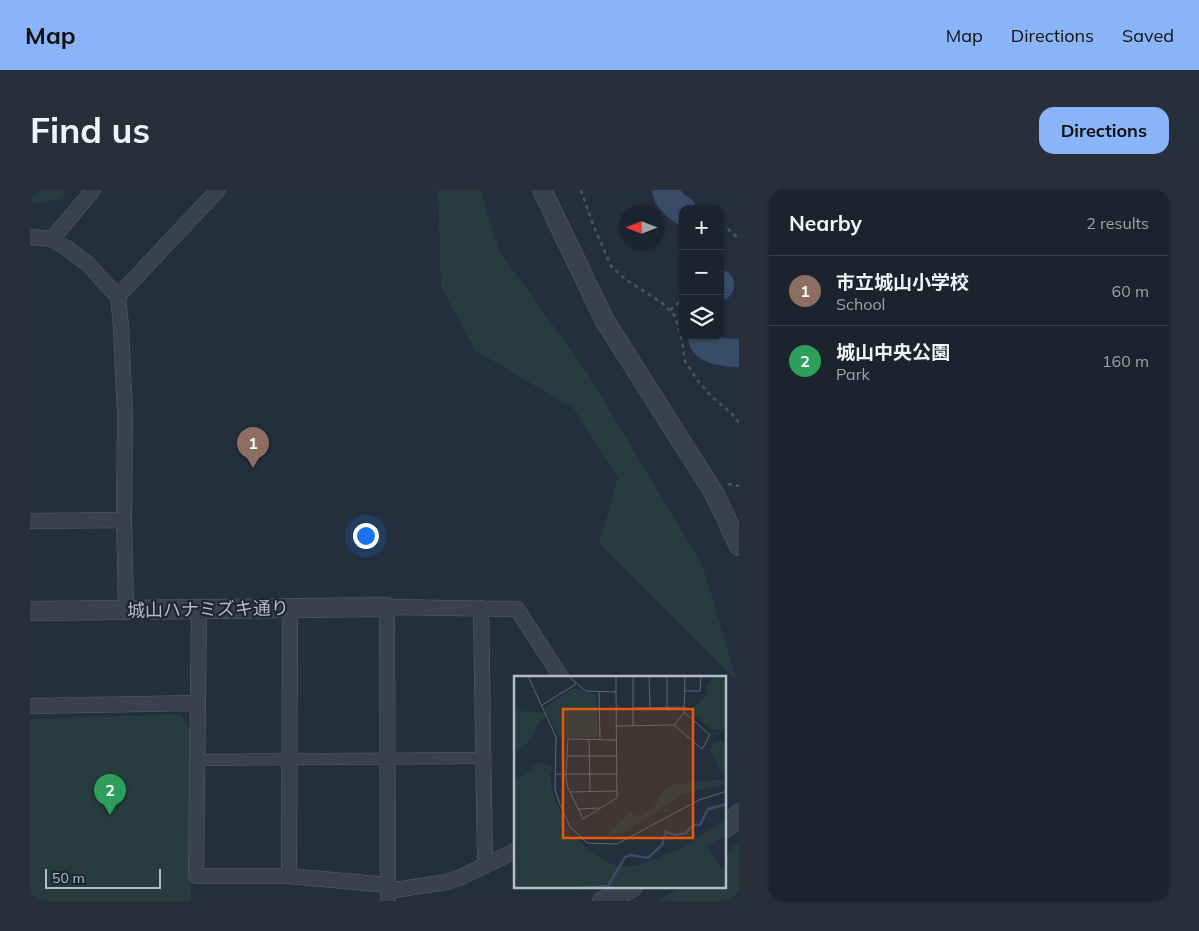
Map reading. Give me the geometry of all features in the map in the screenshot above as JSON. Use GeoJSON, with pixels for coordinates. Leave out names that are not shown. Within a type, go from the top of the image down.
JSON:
{"type":"FeatureCollection","features":[{"type":"Feature","properties":{"kind":"street"},"geometry":{"type":"LineString","coordinates":[[52,239],[94,190]]}},
{"type":"Feature","properties":{"kind":"street"},"geometry":{"type":"LineString","coordinates":[[118,296],[218,190]]}},
{"type":"Feature","properties":{"kind":"street"},"geometry":{"type":"LineString","coordinates":[[542,190],[605,321],[714,493],[739,546]]}},
{"type":"Feature","properties":{"kind":"street"},"geometry":{"type":"LineString","coordinates":[[30,237],[52,239],[65,247],[88,264],[118,296],[125,416],[124,520],[126,610]]}},
{"type":"Feature","properties":{"kind":"street"},"geometry":{"type":"LineString","coordinates":[[30,521],[124,520]]}},
{"type":"Feature","properties":{"kind":"street"},"geometry":{"type":"LineString","coordinates":[[388,892],[387,607],[517,609],[560,676]]}},
{"type":"Feature","properties":{"kind":"street","name":"城山ハナミズキ通り"},"geometry":{"type":"LineString","coordinates":[[30,611],[387,607]]}},
{"type":"Feature","properties":{"kind":"street"},"geometry":{"type":"LineString","coordinates":[[289,876],[290,608]]}},
{"type":"Feature","properties":{"kind":"street"},"geometry":{"type":"LineString","coordinates":[[480,608],[485,866]]}},
{"type":"Feature","properties":{"kind":"street"},"geometry":{"type":"LineString","coordinates":[[199,609],[196,876],[289,876],[388,892],[447,882],[514,852]]}},
{"type":"Feature","properties":{"kind":"street"},"geometry":{"type":"LineString","coordinates":[[30,706],[198,703]]}},
{"type":"Feature","properties":{"kind":"street"},"geometry":{"type":"LineString","coordinates":[[198,760],[483,758]]}},
{"type":"Feature","properties":{"kind":"street"},"geometry":{"type":"LineString","coordinates":[[726,827],[732,823],[739,813]]}},
{"type":"Feature","properties":{"kind":"street"},"geometry":{"type":"LineString","coordinates":[[602,901],[631,888]]}},
{"type":"Feature","properties":{"kind":"path"},"geometry":{"type":"LineString","coordinates":[[581,190],[592,222],[611,266],[625,279],[662,303],[675,316],[685,361],[711,396],[732,414],[739,423]]}},
{"type":"Feature","properties":{"kind":"path"},"geometry":{"type":"LineString","coordinates":[[724,230],[728,229],[739,239]]}},
{"type":"Feature","properties":{"kind":"path"},"geometry":{"type":"LineString","coordinates":[[670,310],[679,302]]}},
{"type":"Feature","properties":{"kind":"green space"},"geometry":{"type":"Polygon","coordinates":[[[30,190],[66,190],[61,198],[34,204],[30,198],[30,190]]]}},
{"type":"Feature","properties":{"kind":"green space"},"geometry":{"type":"Polygon","coordinates":[[[438,190],[481,190],[498,249],[590,377],[703,567],[737,681],[599,543],[618,478],[574,409],[475,350],[441,287],[438,190]]]}},
{"type":"Feature","properties":{"kind":"green space"},"geometry":{"type":"Polygon","coordinates":[[[180,714],[190,729],[191,901],[30,901],[30,719],[180,714]]]}},
{"type":"Feature","properties":{"kind":"green space"},"geometry":{"type":"Polygon","coordinates":[[[739,841],[739,901],[657,901],[678,888],[726,888],[726,855],[739,841]]]}},
{"type":"Feature","properties":{"kind":"waterway"},"geometry":{"type":"LineString","coordinates":[[666,190],[670,199],[679,208]]}},
{"type":"Feature","properties":{"kind":"waterway"},"geometry":{"type":"LineString","coordinates":[[703,340],[716,350],[739,353]]}},
{"type":"Feature","properties":{"kind":"place","name":"市立城山小学校"},"geometry":{"type":"Point","coordinates":[253,468]}},
{"type":"Feature","properties":{"kind":"place","name":"城山中央公園"},"geometry":{"type":"Point","coordinates":[110,815]}}]}
